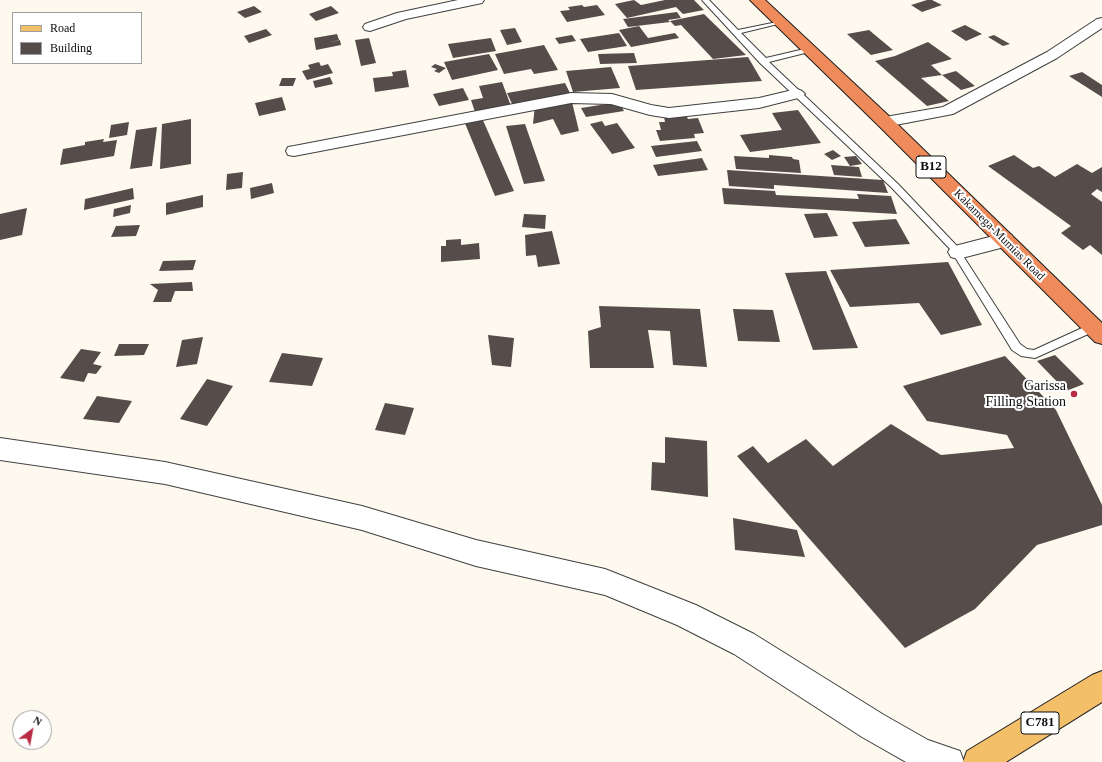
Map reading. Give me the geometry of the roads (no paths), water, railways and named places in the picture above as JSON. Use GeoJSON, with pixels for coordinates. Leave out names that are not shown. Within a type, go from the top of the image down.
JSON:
{"type":"FeatureCollection","features":[{"type":"Feature","properties":{"kind":"highway","name":"Kakamega-Mumias Road"},"geometry":{"type":"LineString","coordinates":[[757,0],[885,122],[1097,332]]}},
{"type":"Feature","properties":{"kind":"main road","name":"C781"},"geometry":{"type":"LineString","coordinates":[[978,762],[1102,685]]}},
{"type":"Feature","properties":{"kind":"street"},"geometry":{"type":"LineString","coordinates":[[370,27],[402,16],[477,0]]}},
{"type":"Feature","properties":{"kind":"street"},"geometry":{"type":"LineString","coordinates":[[885,122],[947,111],[1052,55],[1102,22]]}},
{"type":"Feature","properties":{"kind":"street"},"geometry":{"type":"LineString","coordinates":[[294,151],[571,98],[612,99],[650,110],[669,113],[759,103],[797,94]]}},
{"type":"Feature","properties":{"kind":"street"},"geometry":{"type":"LineString","coordinates":[[958,252],[1005,240]]}},
{"type":"Feature","properties":{"kind":"street"},"geometry":{"type":"LineString","coordinates":[[0,448],[165,473],[362,518],[476,553],[605,582],[686,615],[744,644],[873,726],[922,754],[949,762]]}},
{"type":"Feature","properties":{"kind":"lane"},"geometry":{"type":"LineString","coordinates":[[705,0],[763,61],[895,186],[958,252],[994,314],[1016,347],[1025,353],[1035,354],[1097,332]]}},
{"type":"Feature","properties":{"kind":"lane"},"geometry":{"type":"LineString","coordinates":[[736,32],[780,22]]}},
{"type":"Feature","properties":{"kind":"lane"},"geometry":{"type":"LineString","coordinates":[[763,61],[810,49]]}},
{"type":"Feature","properties":{"kind":"place","name":"Garissa Filling Station"},"geometry":{"type":"Point","coordinates":[1074,394]}}]}
